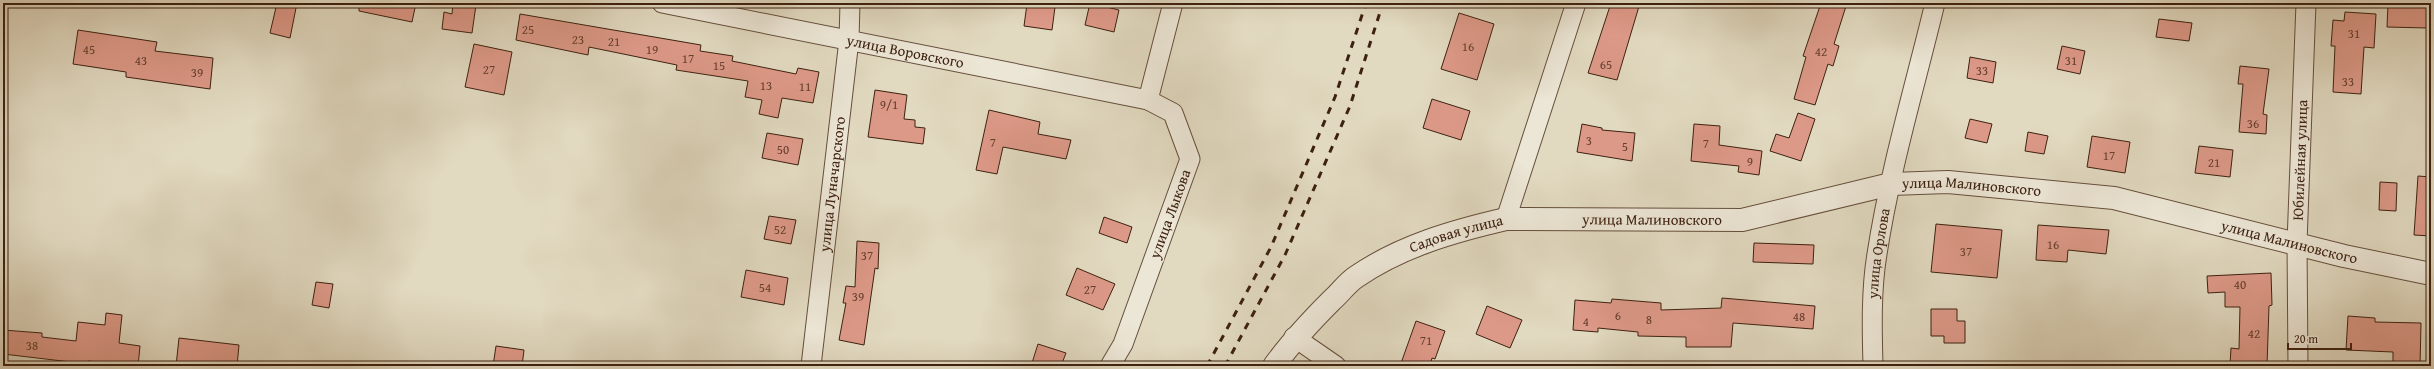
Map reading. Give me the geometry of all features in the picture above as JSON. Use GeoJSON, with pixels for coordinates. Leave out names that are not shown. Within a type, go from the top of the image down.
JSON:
{"type":"FeatureCollection","features":[{"type":"Feature","properties":{"kind":"street","name":"улица Воровского"},"geometry":{"type":"LineString","coordinates":[[662,3],[1148,100]]}},
{"type":"Feature","properties":{"kind":"street","name":"улица Луначарского"},"geometry":{"type":"LineString","coordinates":[[810,366],[849,40],[850,3]]}},
{"type":"Feature","properties":{"kind":"street"},"geometry":{"type":"LineString","coordinates":[[1148,100],[1173,3]]}},
{"type":"Feature","properties":{"kind":"street","name":"Садовая улица"},"geometry":{"type":"LineString","coordinates":[[1274,366],[1294,337],[1356,277],[1395,254],[1428,240],[1506,219],[1576,3]]}},
{"type":"Feature","properties":{"kind":"street","name":"улица Орлова"},"geometry":{"type":"LineString","coordinates":[[1873,366],[1872,323],[1876,255],[1891,184],[1935,3]]}},
{"type":"Feature","properties":{"kind":"street","name":"Юбилейная улица"},"geometry":{"type":"LineString","coordinates":[[2298,366],[2297,243],[2306,3]]}},
{"type":"Feature","properties":{"kind":"street","name":"улица Лыкова"},"geometry":{"type":"LineString","coordinates":[[1110,366],[1123,344],[1190,159],[1173,113],[1148,100]]}},
{"type":"Feature","properties":{"kind":"street","name":"улица Малиновского"},"geometry":{"type":"LineString","coordinates":[[1506,219],[1742,220],[1891,184],[1948,182],[2114,198],[2431,274]]}},
{"type":"Feature","properties":{"kind":"street"},"geometry":{"type":"LineString","coordinates":[[1294,337],[1336,366]]}},
{"type":"Feature","properties":{"kind":"building"},"geometry":{"type":"Polygon","coordinates":[[[277,3],[297,3],[290,38],[270,33],[277,3]]]}},
{"type":"Feature","properties":{"kind":"building"},"geometry":{"type":"Polygon","coordinates":[[[359,3],[416,3],[412,22],[359,11],[359,3]]]}},
{"type":"Feature","properties":{"kind":"building"},"geometry":{"type":"Polygon","coordinates":[[[453,3],[476,5],[472,33],[442,29],[444,12],[452,14],[453,3]]]}},
{"type":"Feature","properties":{"kind":"building"},"geometry":{"type":"Polygon","coordinates":[[[1090,3],[1119,10],[1114,32],[1085,25],[1090,3]]]}},
{"type":"Feature","properties":{"kind":"building"},"geometry":{"type":"Polygon","coordinates":[[[1611,3],[1640,3],[1617,80],[1588,73],[1611,3]]]}},
{"type":"Feature","properties":{"kind":"building"},"geometry":{"type":"Polygon","coordinates":[[[1821,3],[1847,3],[1834,44],[1839,46],[1833,66],[1828,64],[1815,105],[1794,99],[1806,57],[1803,56],[1821,3]]]}},
{"type":"Feature","properties":{"kind":"building"},"geometry":{"type":"Polygon","coordinates":[[[1027,4],[1055,7],[1052,30],[1024,26],[1027,4]]]}},
{"type":"Feature","properties":{"kind":"building"},"geometry":{"type":"Polygon","coordinates":[[[2388,5],[2428,6],[2428,28],[2387,27],[2388,5]]]}},
{"type":"Feature","properties":{"kind":"building"},"geometry":{"type":"Polygon","coordinates":[[[2345,12],[2376,14],[2374,48],[2364,47],[2361,94],[2333,92],[2335,46],[2331,46],[2333,20],[2344,21],[2345,12]]]}},
{"type":"Feature","properties":{"kind":"building"},"geometry":{"type":"Polygon","coordinates":[[[1459,13],[1494,24],[1477,80],[1441,69],[1459,13]]]}},
{"type":"Feature","properties":{"kind":"building"},"geometry":{"type":"Polygon","coordinates":[[[520,14],[701,45],[700,51],[733,56],[732,61],[796,74],[798,68],[819,72],[813,103],[782,98],[778,118],[759,114],[762,100],[745,97],[748,81],[676,70],[677,65],[589,47],[588,55],[516,40],[520,14]]]}},
{"type":"Feature","properties":{"kind":"building"},"geometry":{"type":"Polygon","coordinates":[[[2159,19],[2192,23],[2189,41],[2156,37],[2159,19]]]}},
{"type":"Feature","properties":{"kind":"building"},"geometry":{"type":"Polygon","coordinates":[[[78,30],[157,42],[155,51],[213,58],[210,89],[126,77],[126,72],[73,64],[78,30]]]}},
{"type":"Feature","properties":{"kind":"building"},"geometry":{"type":"Polygon","coordinates":[[[474,44],[512,52],[504,95],[465,87],[474,44]]]}},
{"type":"Feature","properties":{"kind":"building"},"geometry":{"type":"Polygon","coordinates":[[[2062,46],[2085,51],[2080,74],[2057,69],[2062,46]]]}},
{"type":"Feature","properties":{"kind":"building"},"geometry":{"type":"Polygon","coordinates":[[[1970,57],[1996,62],[1993,83],[1967,78],[1970,57]]]}},
{"type":"Feature","properties":{"kind":"building"},"geometry":{"type":"Polygon","coordinates":[[[2240,66],[2269,69],[2263,114],[2267,115],[2266,134],[2239,132],[2243,84],[2238,84],[2240,66]]]}},
{"type":"Feature","properties":{"kind":"building"},"geometry":{"type":"Polygon","coordinates":[[[875,90],[907,95],[904,119],[915,120],[915,127],[925,128],[923,144],[868,137],[875,90]]]}},
{"type":"Feature","properties":{"kind":"building"},"geometry":{"type":"Polygon","coordinates":[[[1432,99],[1470,111],[1461,140],[1423,128],[1432,99]]]}},
{"type":"Feature","properties":{"kind":"building"},"geometry":{"type":"Polygon","coordinates":[[[989,110],[1040,122],[1038,134],[1071,140],[1066,159],[1003,147],[997,174],[976,170],[989,110]]]}},
{"type":"Feature","properties":{"kind":"building"},"geometry":{"type":"Polygon","coordinates":[[[1798,113],[1815,119],[1801,161],[1770,151],[1776,134],[1789,138],[1798,113]]]}},
{"type":"Feature","properties":{"kind":"building"},"geometry":{"type":"Polygon","coordinates":[[[1970,119],[1992,124],[1987,143],[1965,138],[1970,119]]]}},
{"type":"Feature","properties":{"kind":"building"},"geometry":{"type":"Polygon","coordinates":[[[1582,124],[1602,128],[1602,130],[1635,133],[1632,161],[1577,152],[1582,124]]]}},
{"type":"Feature","properties":{"kind":"building"},"geometry":{"type":"Polygon","coordinates":[[[1694,124],[1720,126],[1719,145],[1762,151],[1759,175],[1738,172],[1739,166],[1691,161],[1694,124]]]}},
{"type":"Feature","properties":{"kind":"building"},"geometry":{"type":"Polygon","coordinates":[[[2028,132],[2048,136],[2044,154],[2025,151],[2028,132]]]}},
{"type":"Feature","properties":{"kind":"building"},"geometry":{"type":"Polygon","coordinates":[[[767,133],[803,139],[798,165],[762,158],[767,133]]]}},
{"type":"Feature","properties":{"kind":"building"},"geometry":{"type":"Polygon","coordinates":[[[2092,136],[2130,142],[2125,173],[2087,167],[2092,136]]]}},
{"type":"Feature","properties":{"kind":"building"},"geometry":{"type":"Polygon","coordinates":[[[2199,146],[2233,150],[2230,177],[2195,173],[2199,146]]]}},
{"type":"Feature","properties":{"kind":"building"},"geometry":{"type":"Polygon","coordinates":[[[2418,176],[2431,177],[2431,236],[2414,235],[2418,176]]]}},
{"type":"Feature","properties":{"kind":"building"},"geometry":{"type":"Polygon","coordinates":[[[2380,182],[2397,183],[2396,211],[2379,210],[2380,182]]]}},
{"type":"Feature","properties":{"kind":"building"},"geometry":{"type":"Polygon","coordinates":[[[769,216],[796,220],[791,244],[764,239],[769,216]]]}},
{"type":"Feature","properties":{"kind":"building"},"geometry":{"type":"Polygon","coordinates":[[[1104,217],[1132,227],[1127,243],[1099,233],[1104,217]]]}},
{"type":"Feature","properties":{"kind":"building"},"geometry":{"type":"Polygon","coordinates":[[[1936,224],[2002,230],[1997,278],[1931,272],[1936,224]]]}},
{"type":"Feature","properties":{"kind":"building"},"geometry":{"type":"Polygon","coordinates":[[[2038,225],[2109,230],[2106,254],[2068,250],[2067,262],[2036,260],[2038,225]]]}},
{"type":"Feature","properties":{"kind":"building"},"geometry":{"type":"Polygon","coordinates":[[[857,241],[879,243],[878,269],[875,268],[864,345],[839,340],[846,303],[843,303],[846,286],[855,287],[857,241]]]}},
{"type":"Feature","properties":{"kind":"building"},"geometry":{"type":"Polygon","coordinates":[[[1754,243],[1814,245],[1813,264],[1753,262],[1754,243]]]}},
{"type":"Feature","properties":{"kind":"building"},"geometry":{"type":"Polygon","coordinates":[[[1077,268],[1115,284],[1103,310],[1066,295],[1077,268]]]}},
{"type":"Feature","properties":{"kind":"building"},"geometry":{"type":"Polygon","coordinates":[[[746,270],[788,278],[784,305],[741,297],[746,270]]]}},
{"type":"Feature","properties":{"kind":"building"},"geometry":{"type":"Polygon","coordinates":[[[2271,273],[2272,305],[2269,306],[2267,366],[2230,365],[2231,348],[2239,349],[2240,307],[2225,307],[2225,292],[2208,293],[2207,276],[2271,273]]]}},
{"type":"Feature","properties":{"kind":"building"},"geometry":{"type":"Polygon","coordinates":[[[316,282],[333,284],[329,308],[312,305],[316,282]]]}},
{"type":"Feature","properties":{"kind":"building"},"geometry":{"type":"Polygon","coordinates":[[[1722,298],[1815,306],[1813,329],[1733,323],[1731,347],[1686,347],[1686,337],[1638,336],[1638,332],[1598,328],[1598,332],[1573,330],[1575,300],[1611,303],[1612,299],[1661,303],[1661,310],[1721,308],[1722,298]]]}},
{"type":"Feature","properties":{"kind":"building"},"geometry":{"type":"Polygon","coordinates":[[[1487,306],[1522,320],[1510,348],[1476,334],[1487,306]]]}},
{"type":"Feature","properties":{"kind":"building"},"geometry":{"type":"Polygon","coordinates":[[[1931,309],[1957,309],[1957,321],[1965,321],[1965,343],[1944,343],[1944,336],[1931,336],[1931,309]]]}},
{"type":"Feature","properties":{"kind":"building"},"geometry":{"type":"Polygon","coordinates":[[[106,313],[122,315],[119,343],[140,346],[138,366],[121,366],[121,364],[88,361],[88,364],[3,354],[3,330],[42,333],[42,337],[76,341],[78,322],[105,325],[106,313]]]}},
{"type":"Feature","properties":{"kind":"building"},"geometry":{"type":"Polygon","coordinates":[[[2348,316],[2375,318],[2375,322],[2421,323],[2420,366],[2393,366],[2393,352],[2346,350],[2348,316]]]}},
{"type":"Feature","properties":{"kind":"building"},"geometry":{"type":"Polygon","coordinates":[[[1416,321],[1445,331],[1435,359],[1432,358],[1430,366],[1400,366],[1416,321]]]}},
{"type":"Feature","properties":{"kind":"building"},"geometry":{"type":"Polygon","coordinates":[[[179,338],[239,345],[237,366],[176,366],[179,338]]]}},
{"type":"Feature","properties":{"kind":"building"},"geometry":{"type":"Polygon","coordinates":[[[1038,344],[1066,353],[1061,366],[1031,366],[1038,344]]]}},
{"type":"Feature","properties":{"kind":"building"},"geometry":{"type":"Polygon","coordinates":[[[496,346],[524,350],[522,366],[493,366],[496,346]]]}},
{"type":"Feature","properties":{"kind":"railway"},"geometry":{"type":"LineString","coordinates":[[1207,366],[1271,247],[1335,97],[1366,3]]}},
{"type":"Feature","properties":{"kind":"railway"},"geometry":{"type":"LineString","coordinates":[[1225,366],[1285,255],[1350,106],[1383,3]]}}]}
